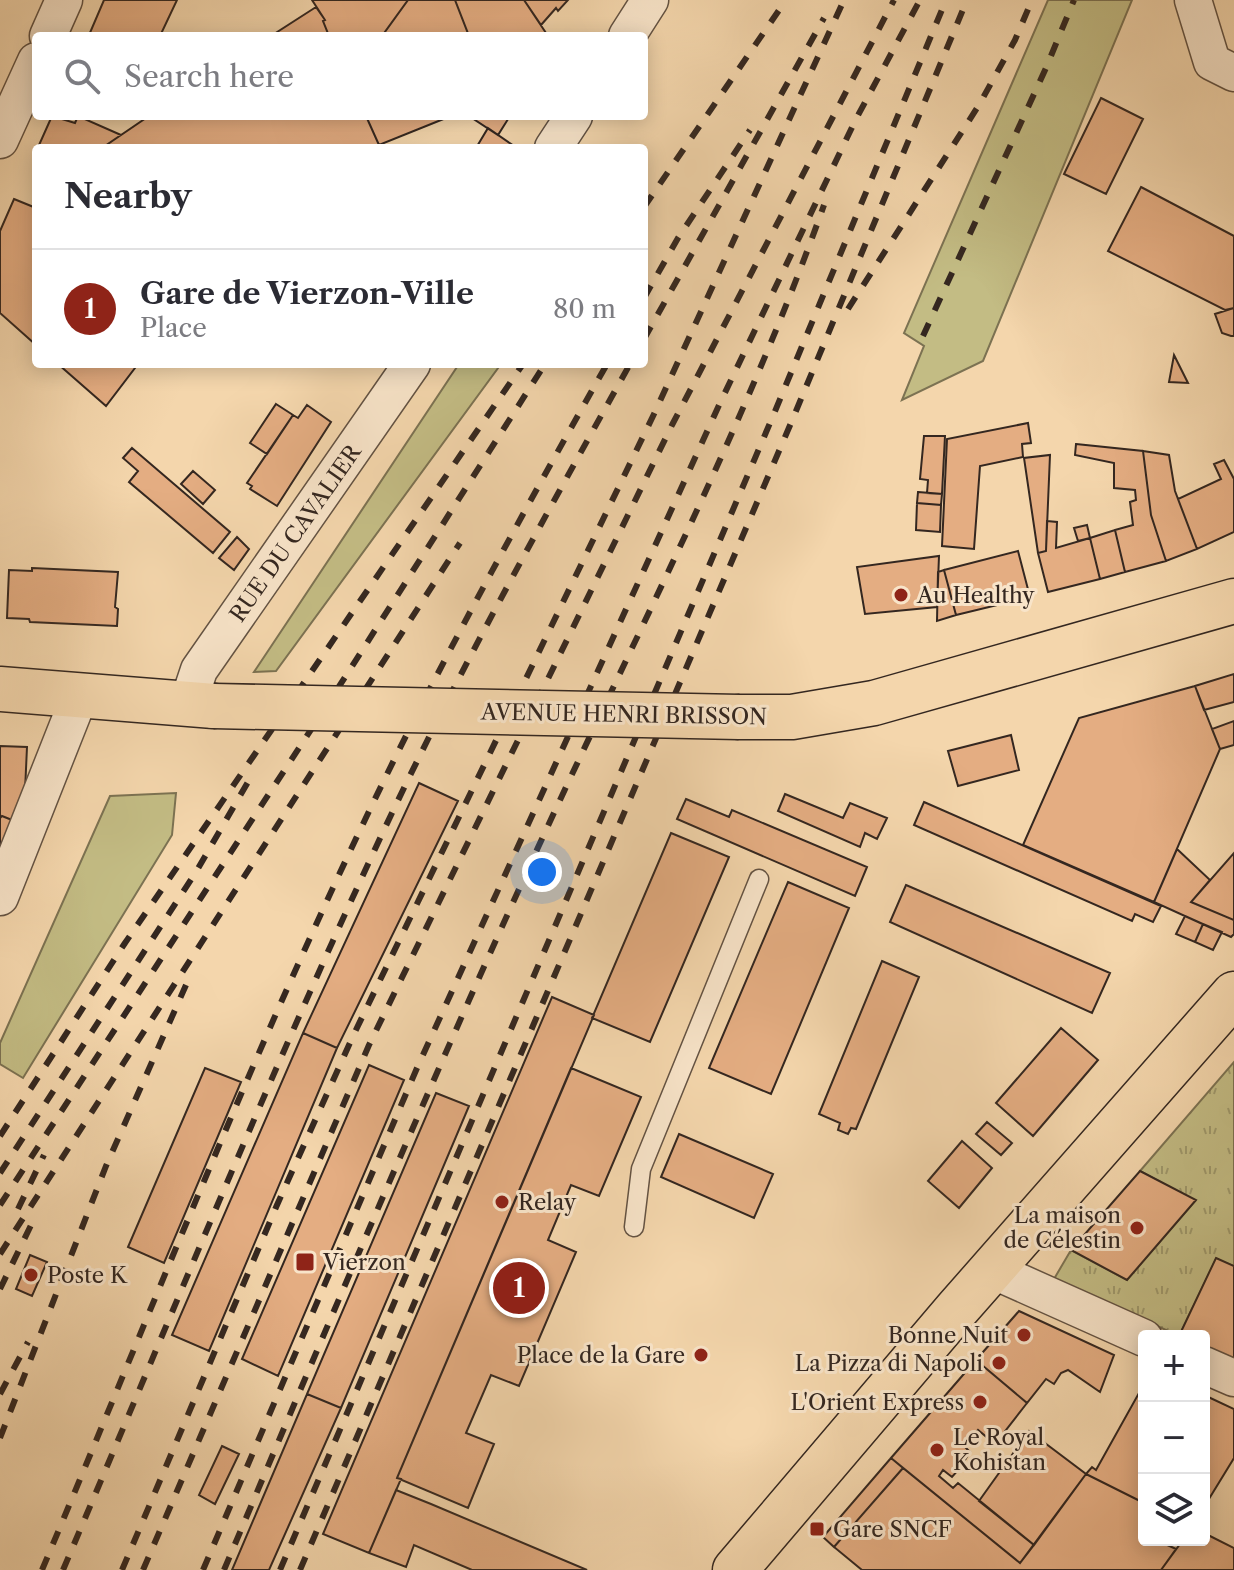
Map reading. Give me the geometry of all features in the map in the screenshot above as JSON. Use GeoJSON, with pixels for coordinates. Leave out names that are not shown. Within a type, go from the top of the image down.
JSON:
{"type":"FeatureCollection","features":[{"type":"Feature","properties":{"kind":"main road","name":"AVENUE HENRI BRISSON"},"geometry":{"type":"LineString","coordinates":[[0,689],[201,706],[792,717],[874,703],[1234,601]]}},
{"type":"Feature","properties":{"kind":"main road"},"geometry":{"type":"LineString","coordinates":[[735,1570],[1234,994]]}},
{"type":"Feature","properties":{"kind":"street"},"geometry":{"type":"LineString","coordinates":[[50,32],[64,0]]}},
{"type":"Feature","properties":{"kind":"street"},"geometry":{"type":"LineString","coordinates":[[630,32],[650,0]]}},
{"type":"Feature","properties":{"kind":"street"},"geometry":{"type":"LineString","coordinates":[[1193,0],[1212,62],[1234,73]]}},
{"type":"Feature","properties":{"kind":"street"},"geometry":{"type":"LineString","coordinates":[[0,140],[32,70]]}},
{"type":"Feature","properties":{"kind":"street"},"geometry":{"type":"LineString","coordinates":[[556,144],[571,120]]}},
{"type":"Feature","properties":{"kind":"street","name":"RUE DU CAVALIER"},"geometry":{"type":"LineString","coordinates":[[201,706],[199,670],[409,368]]}},
{"type":"Feature","properties":{"kind":"street"},"geometry":{"type":"LineString","coordinates":[[0,897],[80,695]]}},
{"type":"Feature","properties":{"kind":"street"},"geometry":{"type":"LineString","coordinates":[[992,1270],[1138,1335]]}},
{"type":"Feature","properties":{"kind":"street"},"geometry":{"type":"LineString","coordinates":[[1210,1368],[1234,1378]]}},
{"type":"Feature","properties":{"kind":"lane"},"geometry":{"type":"LineString","coordinates":[[634,1227],[641,1169],[759,879]]}},
{"type":"Feature","properties":{"kind":"green space"},"geometry":{"type":"Polygon","coordinates":[[[1048,0],[1132,0],[983,361],[902,400],[924,346],[904,333],[1048,0]]]}},
{"type":"Feature","properties":{"kind":"green space"},"geometry":{"type":"Polygon","coordinates":[[[456,368],[498,368],[276,671],[254,672],[456,368]]]}},
{"type":"Feature","properties":{"kind":"green space"},"geometry":{"type":"Polygon","coordinates":[[[176,793],[172,835],[23,1078],[0,1064],[0,1043],[110,796],[176,793]]]}},
{"type":"Feature","properties":{"kind":"green space"},"geometry":{"type":"Polygon","coordinates":[[[1234,1062],[1234,1266],[1216,1259],[1182,1330],[1166,1330],[1054,1279],[1071,1250],[1127,1280],[1195,1201],[1140,1171],[1234,1062]]]}},
{"type":"Feature","properties":{"kind":"building"},"geometry":{"type":"Polygon","coordinates":[[[104,0],[177,0],[162,32],[90,32],[104,0]]]}},
{"type":"Feature","properties":{"kind":"building"},"geometry":{"type":"Polygon","coordinates":[[[312,0],[408,0],[385,32],[327,32],[325,20],[312,0]]]}},
{"type":"Feature","properties":{"kind":"building"},"geometry":{"type":"Polygon","coordinates":[[[408,0],[455,0],[467,32],[385,32],[408,0]]]}},
{"type":"Feature","properties":{"kind":"building"},"geometry":{"type":"Polygon","coordinates":[[[455,0],[524,0],[545,32],[467,32],[455,0]]]}},
{"type":"Feature","properties":{"kind":"building"},"geometry":{"type":"Polygon","coordinates":[[[524,0],[568,0],[541,25],[524,0]]]}},
{"type":"Feature","properties":{"kind":"building"},"geometry":{"type":"Polygon","coordinates":[[[316,7],[325,20],[327,32],[277,32],[316,7]]]}},
{"type":"Feature","properties":{"kind":"building"},"geometry":{"type":"Polygon","coordinates":[[[1101,98],[1143,119],[1106,194],[1064,174],[1101,98]]]}},
{"type":"Feature","properties":{"kind":"building"},"geometry":{"type":"Polygon","coordinates":[[[50,120],[75,123],[76,120],[87,120],[121,135],[108,144],[39,144],[50,120]]]}},
{"type":"Feature","properties":{"kind":"building"},"geometry":{"type":"Polygon","coordinates":[[[143,120],[368,120],[379,144],[108,144],[143,120]]]}},
{"type":"Feature","properties":{"kind":"building"},"geometry":{"type":"Polygon","coordinates":[[[368,120],[441,120],[381,144],[379,144],[368,120]]]}},
{"type":"Feature","properties":{"kind":"building"},"geometry":{"type":"Polygon","coordinates":[[[475,120],[507,120],[498,135],[475,120]]]}},
{"type":"Feature","properties":{"kind":"building"},"geometry":{"type":"Polygon","coordinates":[[[488,128],[511,144],[478,144],[488,128]]]}},
{"type":"Feature","properties":{"kind":"building"},"geometry":{"type":"Polygon","coordinates":[[[1141,187],[1234,236],[1234,308],[1225,310],[1108,251],[1141,187]]]}},
{"type":"Feature","properties":{"kind":"building"},"geometry":{"type":"Polygon","coordinates":[[[14,199],[32,206],[32,341],[0,313],[0,231],[14,199]]]}},
{"type":"Feature","properties":{"kind":"building"},"geometry":{"type":"Polygon","coordinates":[[[1234,308],[1234,336],[1231,336],[1222,333],[1215,314],[1234,308]]]}},
{"type":"Feature","properties":{"kind":"building"},"geometry":{"type":"Polygon","coordinates":[[[1174,355],[1188,383],[1169,382],[1174,355]]]}},
{"type":"Feature","properties":{"kind":"building"},"geometry":{"type":"Polygon","coordinates":[[[63,368],[135,368],[106,406],[63,368]]]}},
{"type":"Feature","properties":{"kind":"building"},"geometry":{"type":"Polygon","coordinates":[[[276,404],[293,415],[267,454],[250,443],[276,404]]]}},
{"type":"Feature","properties":{"kind":"building"},"geometry":{"type":"Polygon","coordinates":[[[307,405],[331,422],[277,506],[250,489],[252,486],[247,483],[293,415],[298,418],[307,405]]]}},
{"type":"Feature","properties":{"kind":"building"},"geometry":{"type":"Polygon","coordinates":[[[1028,423],[1031,443],[1022,444],[1023,457],[980,466],[974,549],[942,546],[947,439],[1028,423]]]}},
{"type":"Feature","properties":{"kind":"building"},"geometry":{"type":"Polygon","coordinates":[[[924,436],[945,436],[942,494],[927,493],[928,480],[920,479],[924,436]]]}},
{"type":"Feature","properties":{"kind":"building"},"geometry":{"type":"Polygon","coordinates":[[[1076,444],[1143,451],[1151,515],[1166,561],[1125,572],[1115,530],[1133,525],[1130,502],[1136,500],[1135,490],[1114,488],[1114,463],[1075,455],[1076,444]]]}},
{"type":"Feature","properties":{"kind":"building"},"geometry":{"type":"Polygon","coordinates":[[[132,448],[230,532],[213,553],[129,482],[138,471],[123,458],[132,448]]]}},
{"type":"Feature","properties":{"kind":"building"},"geometry":{"type":"Polygon","coordinates":[[[1143,451],[1169,455],[1175,491],[1197,549],[1166,561],[1151,515],[1143,451]]]}},
{"type":"Feature","properties":{"kind":"building"},"geometry":{"type":"Polygon","coordinates":[[[1050,455],[1046,551],[1038,553],[1024,458],[1050,455]]]}},
{"type":"Feature","properties":{"kind":"building"},"geometry":{"type":"Polygon","coordinates":[[[1224,460],[1234,479],[1234,532],[1197,549],[1178,499],[1221,479],[1214,464],[1224,460]]]}},
{"type":"Feature","properties":{"kind":"building"},"geometry":{"type":"Polygon","coordinates":[[[193,471],[215,490],[203,504],[181,484],[193,471]]]}},
{"type":"Feature","properties":{"kind":"building"},"geometry":{"type":"Polygon","coordinates":[[[918,492],[942,494],[941,505],[917,503],[918,492]]]}},
{"type":"Feature","properties":{"kind":"building"},"geometry":{"type":"Polygon","coordinates":[[[917,503],[941,505],[940,532],[916,530],[917,503]]]}},
{"type":"Feature","properties":{"kind":"building"},"geometry":{"type":"Polygon","coordinates":[[[1047,521],[1057,522],[1056,548],[1090,538],[1100,579],[1048,592],[1038,553],[1046,551],[1047,521]]]}},
{"type":"Feature","properties":{"kind":"building"},"geometry":{"type":"Polygon","coordinates":[[[1087,525],[1090,538],[1078,541],[1074,528],[1087,525]]]}},
{"type":"Feature","properties":{"kind":"building"},"geometry":{"type":"Polygon","coordinates":[[[1115,530],[1125,572],[1100,579],[1090,538],[1115,530]]]}},
{"type":"Feature","properties":{"kind":"building"},"geometry":{"type":"Polygon","coordinates":[[[237,537],[249,549],[234,570],[219,558],[237,537]]]}},
{"type":"Feature","properties":{"kind":"building"},"geometry":{"type":"Polygon","coordinates":[[[1018,551],[1030,597],[956,615],[944,570],[1018,551]]]}},
{"type":"Feature","properties":{"kind":"building"},"geometry":{"type":"Polygon","coordinates":[[[939,556],[937,607],[865,614],[857,567],[939,556]]]}},
{"type":"Feature","properties":{"kind":"building"},"geometry":{"type":"Polygon","coordinates":[[[32,568],[118,572],[117,626],[7,618],[9,570],[32,571],[32,568]]]}},
{"type":"Feature","properties":{"kind":"building"},"geometry":{"type":"Polygon","coordinates":[[[944,570],[956,615],[937,621],[938,572],[944,570]]]}},
{"type":"Feature","properties":{"kind":"building"},"geometry":{"type":"Polygon","coordinates":[[[1234,674],[1234,702],[1204,710],[1195,686],[1234,674]]]}},
{"type":"Feature","properties":{"kind":"building"},"geometry":{"type":"Polygon","coordinates":[[[1195,686],[1220,749],[1154,902],[1023,845],[1079,718],[1195,686]]]}},
{"type":"Feature","properties":{"kind":"building"},"geometry":{"type":"Polygon","coordinates":[[[1234,721],[1234,745],[1220,749],[1212,729],[1234,721]]]}},
{"type":"Feature","properties":{"kind":"building"},"geometry":{"type":"Polygon","coordinates":[[[1011,735],[1019,770],[958,786],[948,751],[1011,735]]]}},
{"type":"Feature","properties":{"kind":"building"},"geometry":{"type":"Polygon","coordinates":[[[0,746],[27,747],[25,791],[12,820],[0,818],[0,746]]]}},
{"type":"Feature","properties":{"kind":"building"},"geometry":{"type":"Polygon","coordinates":[[[419,783],[458,801],[337,1048],[303,1033],[419,783]]]}},
{"type":"Feature","properties":{"kind":"building"},"geometry":{"type":"Polygon","coordinates":[[[785,794],[843,818],[850,803],[887,818],[877,839],[865,833],[860,847],[778,811],[785,794]]]}},
{"type":"Feature","properties":{"kind":"building"},"geometry":{"type":"Polygon","coordinates":[[[686,799],[729,817],[732,810],[867,867],[855,896],[677,819],[686,799]]]}},
{"type":"Feature","properties":{"kind":"building"},"geometry":{"type":"Polygon","coordinates":[[[924,802],[1161,906],[1153,922],[1135,914],[1132,921],[914,825],[924,802]]]}},
{"type":"Feature","properties":{"kind":"building"},"geometry":{"type":"Polygon","coordinates":[[[0,818],[12,820],[0,850],[0,818]]]}},
{"type":"Feature","properties":{"kind":"building"},"geometry":{"type":"Polygon","coordinates":[[[671,833],[729,857],[650,1042],[592,1018],[671,833]]]}},
{"type":"Feature","properties":{"kind":"building"},"geometry":{"type":"Polygon","coordinates":[[[1177,849],[1210,880],[1191,902],[1234,920],[1234,934],[1231,937],[1154,902],[1177,849]]]}},
{"type":"Feature","properties":{"kind":"building"},"geometry":{"type":"Polygon","coordinates":[[[1234,853],[1234,920],[1191,902],[1234,853]]]}},
{"type":"Feature","properties":{"kind":"building"},"geometry":{"type":"Polygon","coordinates":[[[788,882],[849,908],[771,1094],[709,1068],[788,882]]]}},
{"type":"Feature","properties":{"kind":"building"},"geometry":{"type":"Polygon","coordinates":[[[906,885],[1110,973],[1092,1013],[890,922],[906,885]]]}},
{"type":"Feature","properties":{"kind":"building"},"geometry":{"type":"Polygon","coordinates":[[[1185,916],[1203,924],[1195,942],[1176,934],[1185,916]]]}},
{"type":"Feature","properties":{"kind":"building"},"geometry":{"type":"Polygon","coordinates":[[[1203,924],[1222,932],[1213,950],[1195,942],[1203,924]]]}},
{"type":"Feature","properties":{"kind":"building"},"geometry":{"type":"Polygon","coordinates":[[[882,961],[919,977],[856,1129],[851,1128],[848,1134],[838,1130],[840,1123],[819,1114],[882,961]]]}},
{"type":"Feature","properties":{"kind":"building"},"geometry":{"type":"Polygon","coordinates":[[[552,997],[594,1015],[397,1478],[401,1479],[369,1553],[323,1534],[552,997]]]}},
{"type":"Feature","properties":{"kind":"building"},"geometry":{"type":"Polygon","coordinates":[[[1061,1028],[1098,1060],[1033,1136],[996,1103],[1061,1028]]]}},
{"type":"Feature","properties":{"kind":"building"},"geometry":{"type":"Polygon","coordinates":[[[303,1033],[337,1048],[209,1351],[172,1335],[303,1033]]]}},
{"type":"Feature","properties":{"kind":"building"},"geometry":{"type":"Polygon","coordinates":[[[369,1065],[404,1080],[278,1376],[242,1359],[369,1065]]]}},
{"type":"Feature","properties":{"kind":"building"},"geometry":{"type":"Polygon","coordinates":[[[205,1068],[241,1082],[164,1263],[128,1247],[205,1068]]]}},
{"type":"Feature","properties":{"kind":"building"},"geometry":{"type":"Polygon","coordinates":[[[571,1068],[641,1097],[599,1196],[571,1185],[548,1240],[576,1252],[519,1386],[491,1375],[466,1433],[494,1444],[468,1508],[397,1478],[571,1068]]]}},
{"type":"Feature","properties":{"kind":"building"},"geometry":{"type":"Polygon","coordinates":[[[436,1093],[469,1106],[341,1408],[307,1394],[436,1093]]]}},
{"type":"Feature","properties":{"kind":"building"},"geometry":{"type":"Polygon","coordinates":[[[987,1122],[1012,1143],[1001,1155],[976,1134],[987,1122]]]}},
{"type":"Feature","properties":{"kind":"building"},"geometry":{"type":"Polygon","coordinates":[[[679,1134],[773,1174],[754,1218],[661,1177],[679,1134]]]}},
{"type":"Feature","properties":{"kind":"building"},"geometry":{"type":"Polygon","coordinates":[[[962,1141],[992,1168],[959,1208],[928,1181],[962,1141]]]}},
{"type":"Feature","properties":{"kind":"building"},"geometry":{"type":"Polygon","coordinates":[[[1140,1171],[1196,1200],[1127,1280],[1071,1250],[1140,1171]]]}},
{"type":"Feature","properties":{"kind":"building","name":"Poste K"},"geometry":{"type":"Polygon","coordinates":[[[30,1255],[47,1262],[32,1296],[16,1289],[30,1255]]]}},
{"type":"Feature","properties":{"kind":"building"},"geometry":{"type":"Polygon","coordinates":[[[1216,1258],[1234,1266],[1234,1362],[1210,1352],[1210,1330],[1182,1330],[1216,1258]]]}},
{"type":"Feature","properties":{"kind":"building"},"geometry":{"type":"Polygon","coordinates":[[[1019,1311],[1114,1355],[1100,1392],[1068,1370],[1061,1373],[1054,1384],[1046,1379],[1027,1403],[976,1360],[1019,1311]]]}},
{"type":"Feature","properties":{"kind":"building"},"geometry":{"type":"Polygon","coordinates":[[[976,1360],[1027,1403],[995,1444],[978,1430],[964,1446],[970,1452],[960,1468],[952,1477],[943,1470],[939,1476],[953,1488],[958,1483],[1034,1545],[1020,1563],[891,1458],[976,1360]]]}},
{"type":"Feature","properties":{"kind":"building"},"geometry":{"type":"Polygon","coordinates":[[[307,1394],[341,1408],[269,1570],[232,1570],[307,1394]]]}},
{"type":"Feature","properties":{"kind":"building"},"geometry":{"type":"Polygon","coordinates":[[[1138,1395],[1138,1500],[1086,1474],[1092,1467],[1096,1470],[1138,1395]]]}},
{"type":"Feature","properties":{"kind":"building"},"geometry":{"type":"Polygon","coordinates":[[[1210,1398],[1234,1409],[1234,1458],[1210,1497],[1210,1398]]]}},
{"type":"Feature","properties":{"kind":"building"},"geometry":{"type":"Polygon","coordinates":[[[1029,1431],[1086,1474],[1034,1545],[979,1501],[1029,1431]]]}},
{"type":"Feature","properties":{"kind":"building"},"geometry":{"type":"Polygon","coordinates":[[[222,1446],[239,1454],[215,1504],[199,1495],[222,1446]]]}},
{"type":"Feature","properties":{"kind":"building"},"geometry":{"type":"Polygon","coordinates":[[[891,1458],[903,1468],[834,1547],[823,1537],[891,1458]]]}},
{"type":"Feature","properties":{"kind":"building"},"geometry":{"type":"Polygon","coordinates":[[[903,1468],[1020,1563],[1086,1474],[1138,1500],[1138,1546],[1169,1546],[1176,1549],[1161,1570],[862,1570],[834,1547],[903,1468]]]}},
{"type":"Feature","properties":{"kind":"building"},"geometry":{"type":"Polygon","coordinates":[[[396,1490],[587,1570],[472,1570],[414,1545],[406,1567],[369,1553],[396,1490]]]}},
{"type":"Feature","properties":{"kind":"building"},"geometry":{"type":"Polygon","coordinates":[[[1210,1536],[1234,1548],[1234,1570],[1161,1570],[1179,1546],[1210,1546],[1210,1536]]]}},
{"type":"Feature","properties":{"kind":"railway"},"geometry":{"type":"LineString","coordinates":[[648,201],[786,0]]}},
{"type":"Feature","properties":{"kind":"railway"},"geometry":{"type":"LineString","coordinates":[[122,1570],[277,1205],[353,1036],[654,414],[844,0]]}},
{"type":"Feature","properties":{"kind":"railway"},"geometry":{"type":"LineString","coordinates":[[143,1570],[369,1045],[672,425],[894,0]]}},
{"type":"Feature","properties":{"kind":"railway"},"geometry":{"type":"LineString","coordinates":[[203,1570],[417,1068],[720,403],[856,119],[920,0]]}},
{"type":"Feature","properties":{"kind":"railway"},"geometry":{"type":"LineString","coordinates":[[280,1570],[773,416],[946,0]]}},
{"type":"Feature","properties":{"kind":"railway"},"geometry":{"type":"LineString","coordinates":[[300,1570],[791,423],[967,0]]}},
{"type":"Feature","properties":{"kind":"railway"},"geometry":{"type":"LineString","coordinates":[[848,309],[979,105],[1015,40],[1032,0]]}},
{"type":"Feature","properties":{"kind":"railway"},"geometry":{"type":"LineString","coordinates":[[923,336],[1074,0]]}},
{"type":"Feature","properties":{"kind":"railway"},"geometry":{"type":"LineString","coordinates":[[648,332],[824,18]]}},
{"type":"Feature","properties":{"kind":"railway"},"geometry":{"type":"LineString","coordinates":[[648,291],[678,238],[750,130]]}},
{"type":"Feature","properties":{"kind":"railway"},"geometry":{"type":"LineString","coordinates":[[224,1570],[464,1012],[728,442],[824,205]]}},
{"type":"Feature","properties":{"kind":"railway"},"geometry":{"type":"LineString","coordinates":[[0,1136],[125,943],[520,368]]}},
{"type":"Feature","properties":{"kind":"railway"},"geometry":{"type":"LineString","coordinates":[[0,1205],[333,696],[542,368]]}},
{"type":"Feature","properties":{"kind":"railway"},"geometry":{"type":"LineString","coordinates":[[42,1570],[237,1103],[362,826],[480,593],[605,368]]}},
{"type":"Feature","properties":{"kind":"railway"},"geometry":{"type":"LineString","coordinates":[[63,1570],[259,1107],[383,832],[471,654],[628,368]]}},
{"type":"Feature","properties":{"kind":"railway"},"geometry":{"type":"LineString","coordinates":[[0,1254],[460,543]]}},
{"type":"Feature","properties":{"kind":"railway"},"geometry":{"type":"LineString","coordinates":[[0,1173],[196,872],[252,775]]}},
{"type":"Feature","properties":{"kind":"railway"},"geometry":{"type":"LineString","coordinates":[[0,1438],[106,1166],[186,985]]}},
{"type":"Feature","properties":{"kind":"railway"},"geometry":{"type":"LineString","coordinates":[[18,1209],[44,1155]]}},
{"type":"Feature","properties":{"kind":"railway"},"geometry":{"type":"LineString","coordinates":[[0,1289],[35,1217]]}},
{"type":"Feature","properties":{"kind":"railway"},"geometry":{"type":"LineString","coordinates":[[0,1394],[28,1342]]}},
{"type":"Feature","properties":{"kind":"place","name":"Au Healthy"},"geometry":{"type":"Point","coordinates":[901,595]}},
{"type":"Feature","properties":{"kind":"place","name":"Relay"},"geometry":{"type":"Point","coordinates":[502,1202]}},
{"type":"Feature","properties":{"kind":"place","name":"La maison de Célestin"},"geometry":{"type":"Point","coordinates":[1137,1228]}},
{"type":"Feature","properties":{"kind":"place","name":"Vierzon"},"geometry":{"type":"Point","coordinates":[305,1262]}},
{"type":"Feature","properties":{"kind":"place","name":"Poste K"},"geometry":{"type":"Point","coordinates":[31,1275]}},
{"type":"Feature","properties":{"kind":"place","name":"Gare de Vierzon-Ville"},"geometry":{"type":"Point","coordinates":[519,1288]}},
{"type":"Feature","properties":{"kind":"place","name":"Bonne Nuit"},"geometry":{"type":"Point","coordinates":[1024,1335]}},
{"type":"Feature","properties":{"kind":"place","name":"Place de la Gare"},"geometry":{"type":"Point","coordinates":[701,1355]}},
{"type":"Feature","properties":{"kind":"place","name":"La Pizza di Napoli"},"geometry":{"type":"Point","coordinates":[999,1363]}},
{"type":"Feature","properties":{"kind":"place","name":"L'Orient Express"},"geometry":{"type":"Point","coordinates":[980,1402]}},
{"type":"Feature","properties":{"kind":"place","name":"Le Royal Kohistan"},"geometry":{"type":"Point","coordinates":[937,1450]}},
{"type":"Feature","properties":{"kind":"place","name":"Gare SNCF"},"geometry":{"type":"Point","coordinates":[817,1529]}}]}
